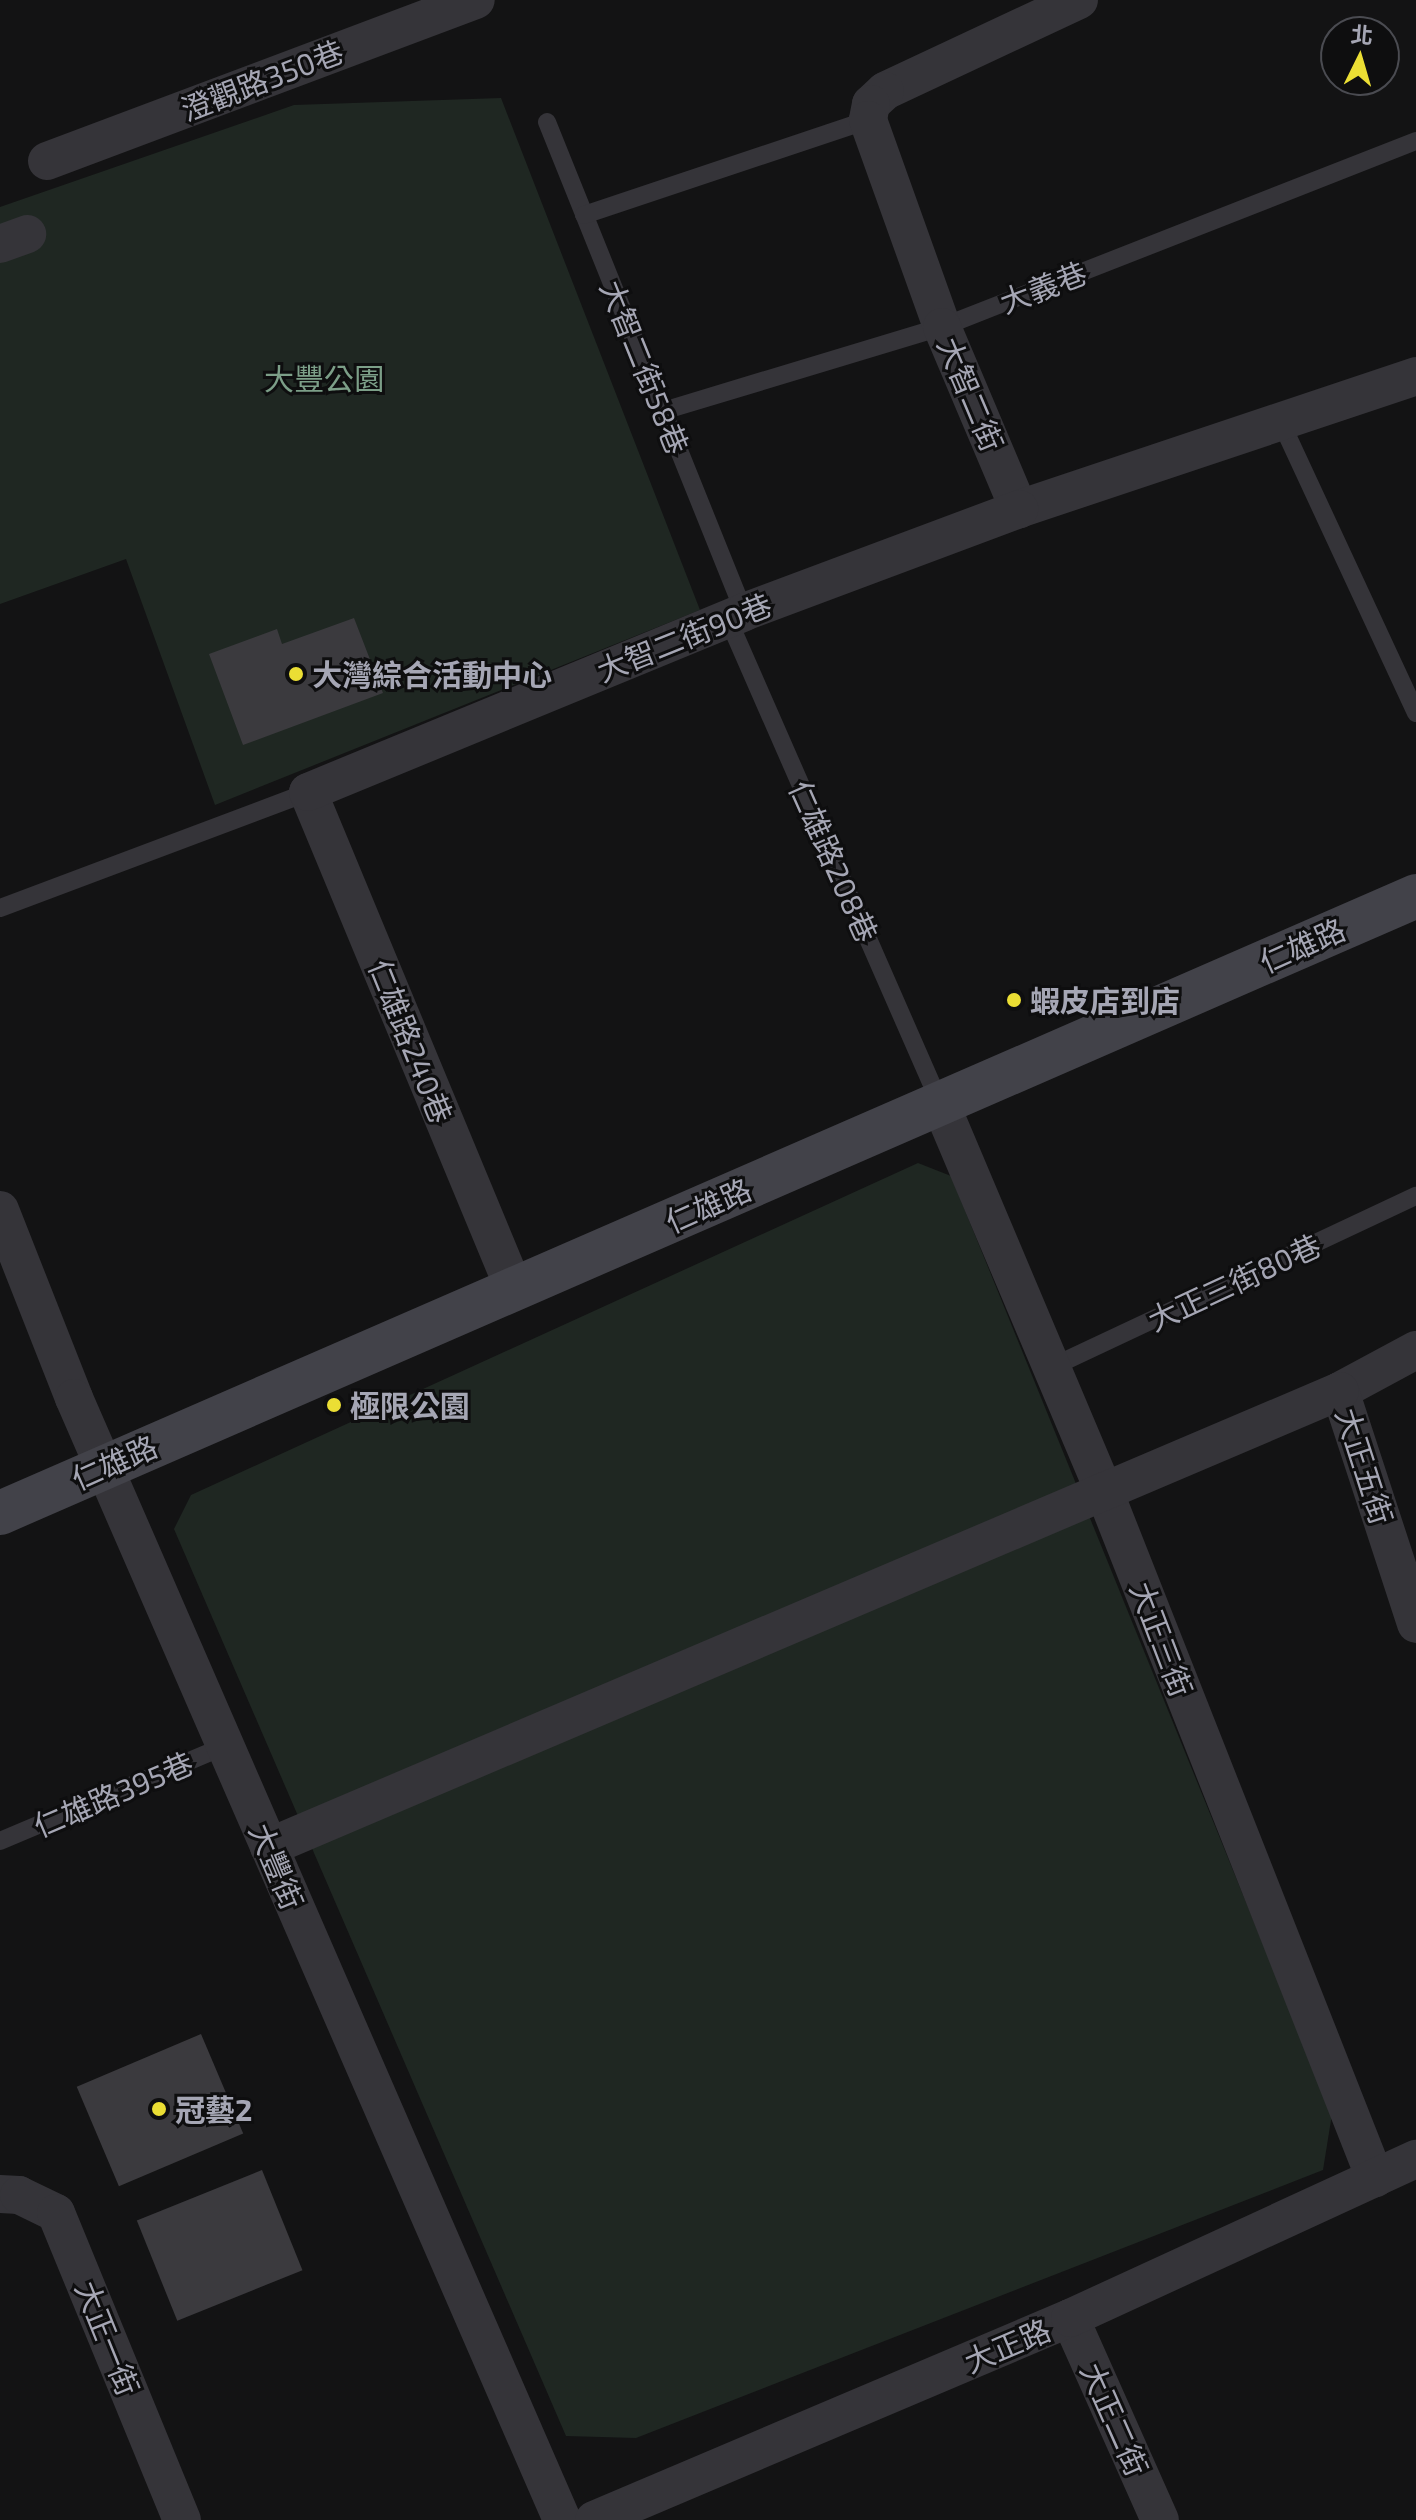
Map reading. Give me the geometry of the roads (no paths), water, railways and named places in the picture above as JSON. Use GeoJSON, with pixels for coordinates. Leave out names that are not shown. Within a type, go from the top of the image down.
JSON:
{"type":"FeatureCollection","features":[{"type":"Feature","properties":{"kind":"street","name":"澄觀路350巷"},"geometry":{"type":"LineString","coordinates":[[47,161],[476,0]]}},
{"type":"Feature","properties":{"kind":"street"},"geometry":{"type":"LineString","coordinates":[[868,120],[871,104],[885,91],[1079,0]]}},
{"type":"Feature","properties":{"kind":"street","name":"大智二街"},"geometry":{"type":"LineString","coordinates":[[868,120],[942,327],[1019,509]]}},
{"type":"Feature","properties":{"kind":"street"},"geometry":{"type":"LineString","coordinates":[[1019,509],[1416,376]]}},
{"type":"Feature","properties":{"kind":"street","name":"大智二街90巷"},"geometry":{"type":"LineString","coordinates":[[308,792],[736,615],[1019,509]]}},
{"type":"Feature","properties":{"kind":"street","name":"仁雄路240巷"},"geometry":{"type":"LineString","coordinates":[[308,792],[515,1291]]}},
{"type":"Feature","properties":{"kind":"street","name":"仁雄路"},"geometry":{"type":"LineString","coordinates":[[0,1513],[1416,896]]}},
{"type":"Feature","properties":{"kind":"street","name":"大正三街"},"geometry":{"type":"LineString","coordinates":[[940,1103],[1104,1491],[1375,2178]]}},
{"type":"Feature","properties":{"kind":"street","name":"大豐街"},"geometry":{"type":"LineString","coordinates":[[0,1210],[104,1466],[562,2520]]}},
{"type":"Feature","properties":{"kind":"street","name":"大正五街"},"geometry":{"type":"LineString","coordinates":[[1416,1350],[1340,1391],[1416,1624]]}},
{"type":"Feature","properties":{"kind":"street"},"geometry":{"type":"LineString","coordinates":[[269,1847],[1340,1391]]}},
{"type":"Feature","properties":{"kind":"street","name":"大正路"},"geometry":{"type":"LineString","coordinates":[[594,2520],[1070,2318],[1416,2159]]}},
{"type":"Feature","properties":{"kind":"street","name":"大正一街"},"geometry":{"type":"LineString","coordinates":[[0,2194],[19,2195],[56,2213],[182,2520]]}},
{"type":"Feature","properties":{"kind":"street","name":"大正二街"},"geometry":{"type":"LineString","coordinates":[[1070,2318],[1160,2520]]}},
{"type":"Feature","properties":{"kind":"lane"},"geometry":{"type":"LineString","coordinates":[[584,215],[868,120]]}},
{"type":"Feature","properties":{"kind":"lane","name":"大智二街58巷"},"geometry":{"type":"LineString","coordinates":[[547,122],[663,411],[736,615]]}},
{"type":"Feature","properties":{"kind":"lane","name":"大義巷"},"geometry":{"type":"LineString","coordinates":[[663,411],[942,327],[1416,141]]}},
{"type":"Feature","properties":{"kind":"lane"},"geometry":{"type":"LineString","coordinates":[[1280,420],[1416,713]]}},
{"type":"Feature","properties":{"kind":"lane","name":"仁雄路208巷"},"geometry":{"type":"LineString","coordinates":[[736,615],[940,1103]]}},
{"type":"Feature","properties":{"kind":"lane"},"geometry":{"type":"LineString","coordinates":[[0,908],[308,792]]}},
{"type":"Feature","properties":{"kind":"lane","name":"大正三街80巷"},"geometry":{"type":"LineString","coordinates":[[1052,1367],[1416,1196]]}},
{"type":"Feature","properties":{"kind":"lane","name":"仁雄路395巷"},"geometry":{"type":"LineString","coordinates":[[0,1841],[225,1746]]}},
{"type":"Feature","properties":{"kind":"place","name":"大灣綜合活動中心"},"geometry":{"type":"Point","coordinates":[296,674]}},
{"type":"Feature","properties":{"kind":"place","name":"蝦皮店到店"},"geometry":{"type":"Point","coordinates":[1014,1000]}},
{"type":"Feature","properties":{"kind":"place","name":"極限公園"},"geometry":{"type":"Point","coordinates":[334,1405]}},
{"type":"Feature","properties":{"kind":"place","name":"冠藝2"},"geometry":{"type":"Point","coordinates":[159,2109]}},
{"type":"Feature","properties":{"kind":"park label","name":"大豐公園"},"geometry":{"type":"Point","coordinates":[324,378]}}]}
